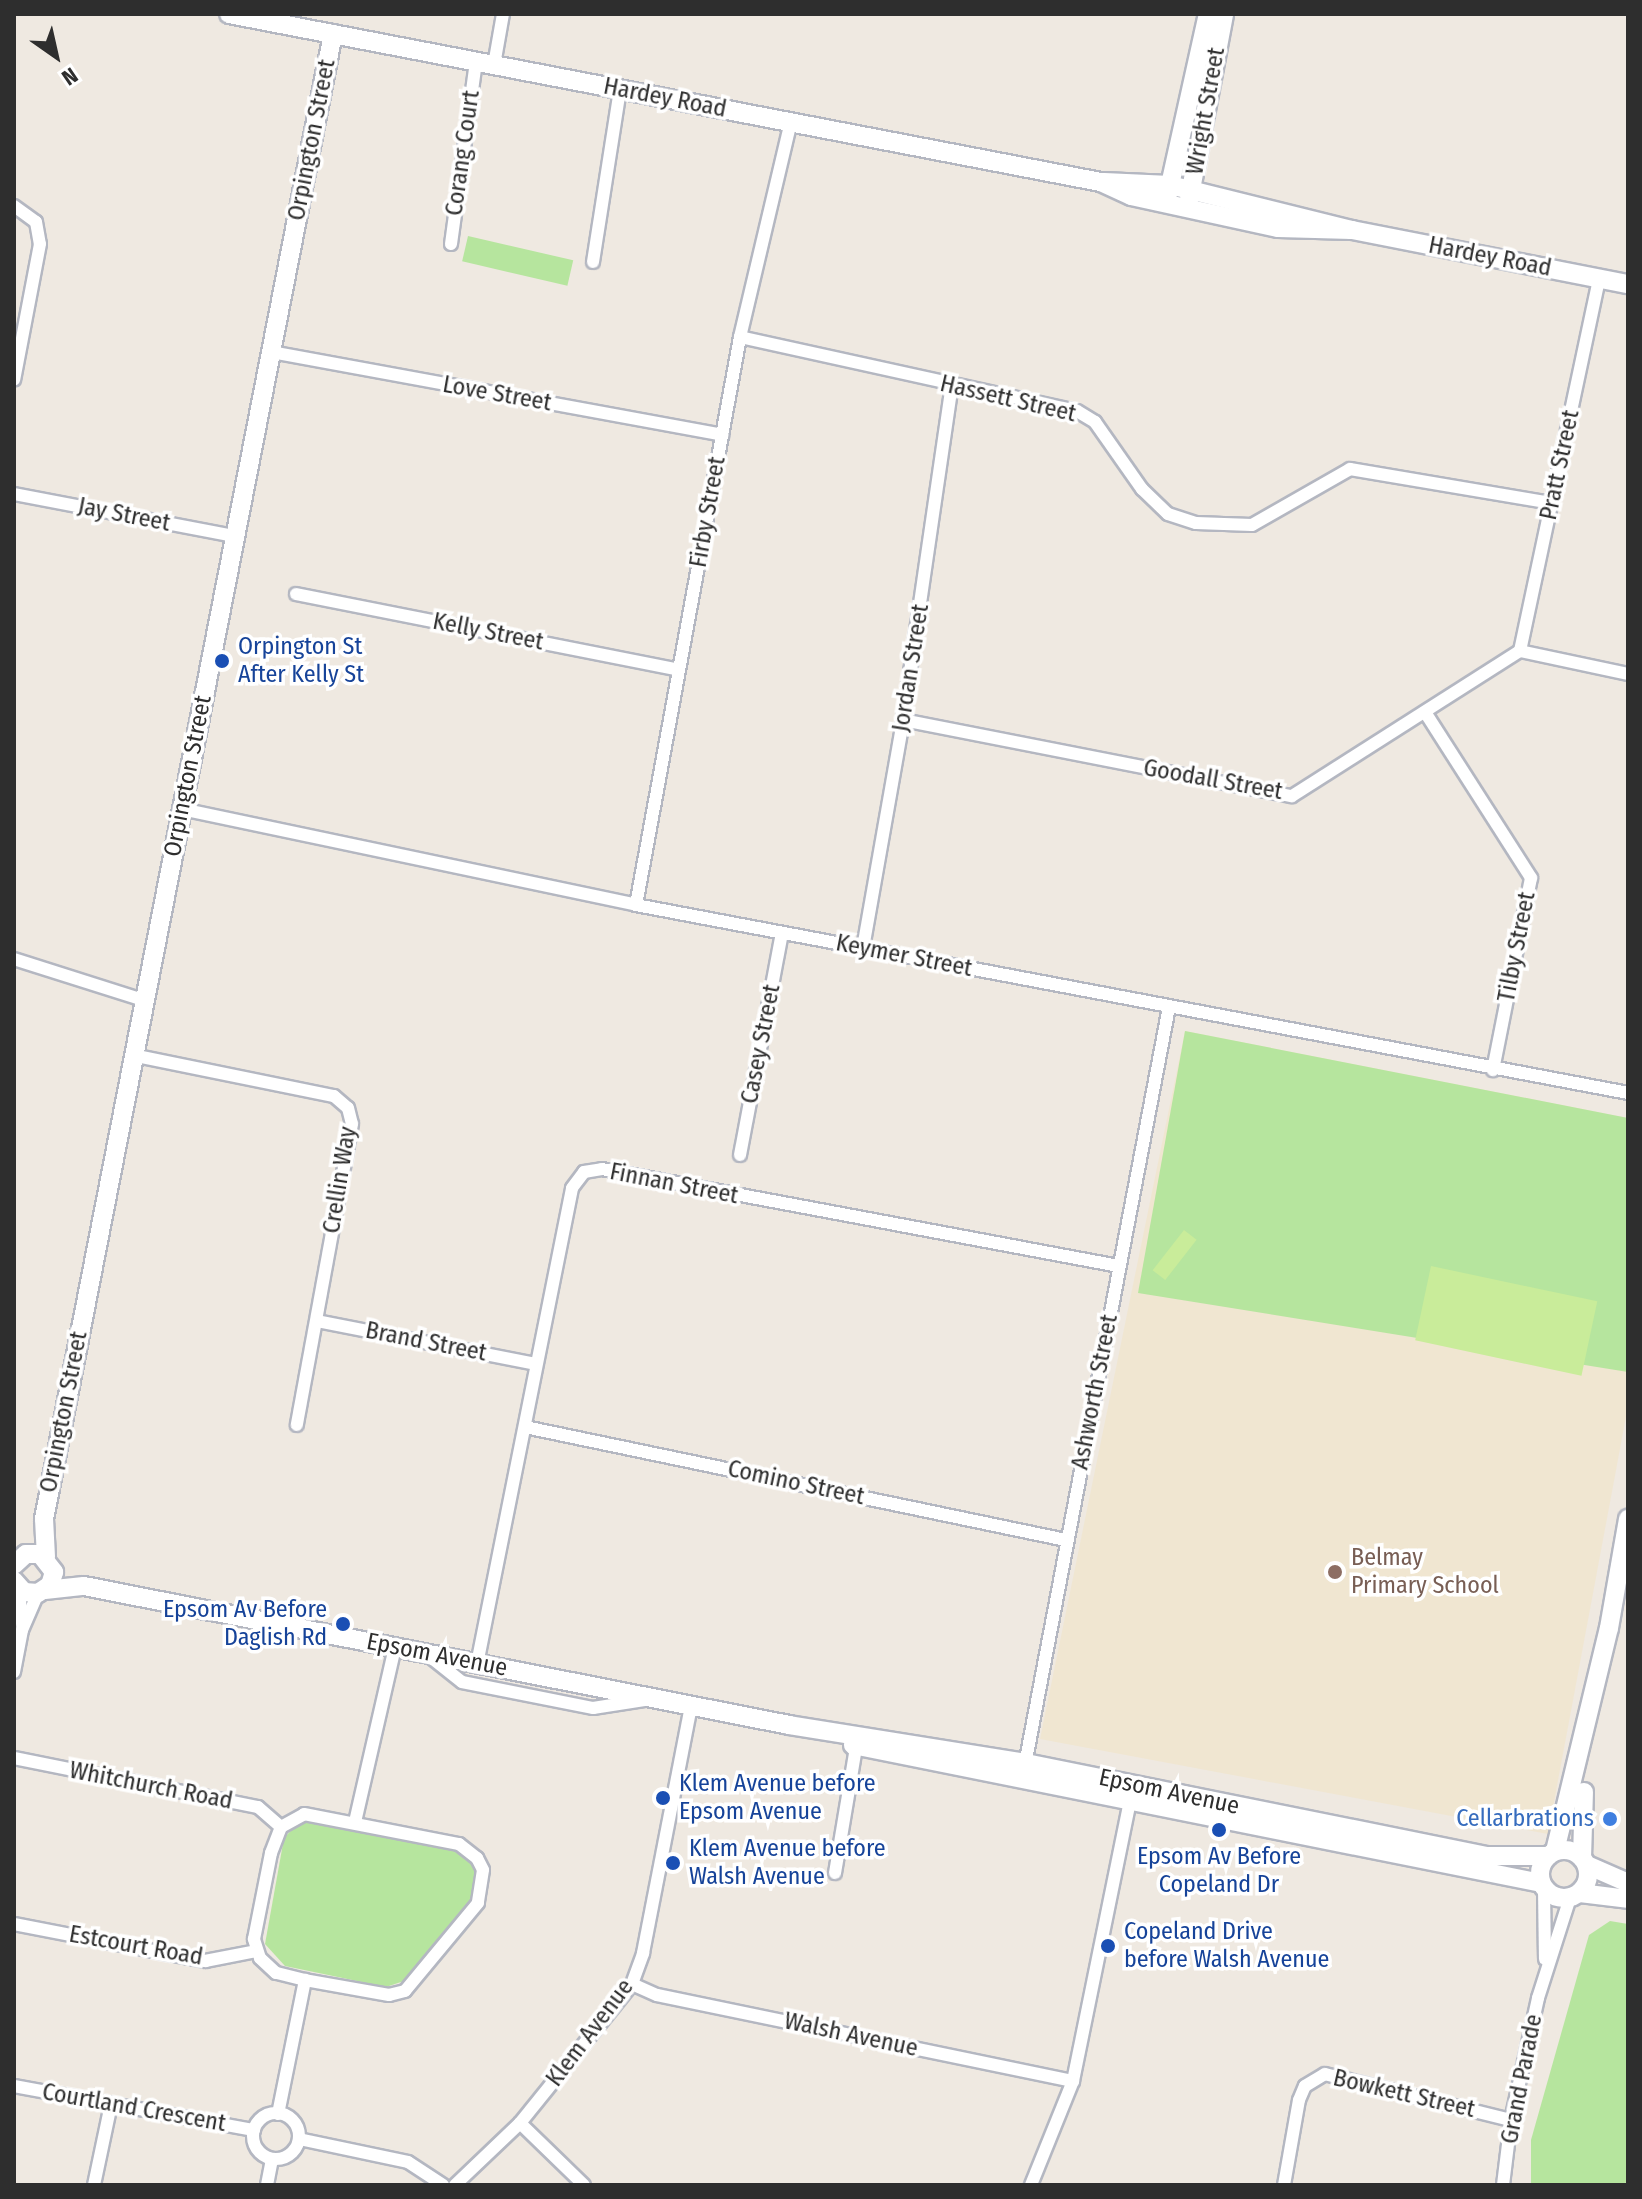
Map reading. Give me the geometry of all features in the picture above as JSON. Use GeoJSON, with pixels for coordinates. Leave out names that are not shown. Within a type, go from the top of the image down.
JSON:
{"type":"FeatureCollection","features":[{"type":"Feature","properties":{"kind":"street","name":"Hardey Road"},"geometry":{"type":"LineString","coordinates":[[229,14],[1101,182],[1166,204],[1189,199]]}},
{"type":"Feature","properties":{"kind":"street","name":"Corang Court"},"geometry":{"type":"LineString","coordinates":[[451,244],[485,63],[503,14]]}},
{"type":"Feature","properties":{"kind":"street","name":"Wright Street"},"geometry":{"type":"LineString","coordinates":[[1166,204],[1208,14]]}},
{"type":"Feature","properties":{"kind":"street","name":"Wright Street"},"geometry":{"type":"LineString","coordinates":[[1189,199],[1224,14]]}},
{"type":"Feature","properties":{"kind":"street","name":"Orpington Street"},"geometry":{"type":"LineString","coordinates":[[49,1562],[44,1519],[333,34]]}},
{"type":"Feature","properties":{"kind":"street"},"geometry":{"type":"LineString","coordinates":[[593,262],[620,89]]}},
{"type":"Feature","properties":{"kind":"street","name":"Firby Street"},"geometry":{"type":"LineString","coordinates":[[636,905],[740,337],[791,122]]}},
{"type":"Feature","properties":{"kind":"street","name":"Hardey Road"},"geometry":{"type":"LineString","coordinates":[[1101,182],[1170,185],[1189,199],[1278,228],[1352,230],[1628,284]]}},
{"type":"Feature","properties":{"kind":"street"},"geometry":{"type":"LineString","coordinates":[[14,206],[36,222],[40,244],[14,380]]}},
{"type":"Feature","properties":{"kind":"street","name":"Pratt Street"},"geometry":{"type":"LineString","coordinates":[[1520,651],[1599,279]]}},
{"type":"Feature","properties":{"kind":"street","name":"Hassett Street"},"geometry":{"type":"LineString","coordinates":[[740,337],[1077,411],[1095,422],[1142,489],[1168,514],[1196,523],[1252,525],[1350,469],[1552,503]]}},
{"type":"Feature","properties":{"kind":"street","name":"Love Street"},"geometry":{"type":"LineString","coordinates":[[271,352],[722,435]]}},
{"type":"Feature","properties":{"kind":"street","name":"Jordan Street"},"geometry":{"type":"LineString","coordinates":[[863,948],[903,720],[952,386]]}},
{"type":"Feature","properties":{"kind":"street","name":"Jay Street"},"geometry":{"type":"LineString","coordinates":[[14,494],[234,536]]}},
{"type":"Feature","properties":{"kind":"street","name":"Kelly Street"},"geometry":{"type":"LineString","coordinates":[[296,594],[679,670]]}},
{"type":"Feature","properties":{"kind":"street"},"geometry":{"type":"LineString","coordinates":[[1520,651],[1628,674]]}},
{"type":"Feature","properties":{"kind":"street","name":"Goodall Street"},"geometry":{"type":"LineString","coordinates":[[903,720],[1292,796],[1520,651]]}},
{"type":"Feature","properties":{"kind":"street","name":"Tilby Street"},"geometry":{"type":"LineString","coordinates":[[1425,712],[1531,878],[1493,1070]]}},
{"type":"Feature","properties":{"kind":"street","name":"Keymer Street"},"geometry":{"type":"LineString","coordinates":[[182,809],[636,905],[1493,1070],[1628,1093]]}},
{"type":"Feature","properties":{"kind":"street","name":"Casey Street"},"geometry":{"type":"LineString","coordinates":[[740,1155],[782,933]]}},
{"type":"Feature","properties":{"kind":"street"},"geometry":{"type":"LineString","coordinates":[[14,959],[143,1000]]}},
{"type":"Feature","properties":{"kind":"street","name":"Ashworth Street"},"geometry":{"type":"LineString","coordinates":[[1024,1770],[1169,1007]]}},
{"type":"Feature","properties":{"kind":"street","name":"Crellin Way"},"geometry":{"type":"LineString","coordinates":[[132,1055],[334,1096],[348,1108],[352,1124],[297,1425]]}},
{"type":"Feature","properties":{"kind":"street","name":"Finnan Street"},"geometry":{"type":"LineString","coordinates":[[477,1664],[572,1188],[584,1172],[602,1169],[1119,1266]]}},
{"type":"Feature","properties":{"kind":"street","name":"Brand Street"},"geometry":{"type":"LineString","coordinates":[[317,1321],[536,1364]]}},
{"type":"Feature","properties":{"kind":"street","name":"Comino Street"},"geometry":{"type":"LineString","coordinates":[[525,1427],[1066,1540]]}},
{"type":"Feature","properties":{"kind":"street","name":"Orpington Street"},"geometry":{"type":"LineString","coordinates":[[18,1559],[44,1519]]}},
{"type":"Feature","properties":{"kind":"street"},"geometry":{"type":"LineString","coordinates":[[1575,1896],[1588,1880],[1580,1810],[1617,1619],[1628,1519]]}},
{"type":"Feature","properties":{"kind":"street"},"geometry":{"type":"LineString","coordinates":[[18,1559],[49,1562],[53,1579],[24,1586]]}},
{"type":"Feature","properties":{"kind":"street","name":"Epsom Avenue"},"geometry":{"type":"LineString","coordinates":[[49,1562],[84,1586]]}},
{"type":"Feature","properties":{"kind":"street"},"geometry":{"type":"LineString","coordinates":[[14,1672],[22,1630],[24,1586]]}},
{"type":"Feature","properties":{"kind":"street"},"geometry":{"type":"LineString","coordinates":[[22,1630],[24,1586]]}},
{"type":"Feature","properties":{"kind":"street","name":"Epsom Avenue"},"geometry":{"type":"LineString","coordinates":[[24,1586],[84,1586],[857,1740],[1024,1770],[1542,1886]]}},
{"type":"Feature","properties":{"kind":"street"},"geometry":{"type":"LineString","coordinates":[[1617,1619],[1552,1853],[1539,1871],[1542,1886],[1575,1896],[1628,1899]]}},
{"type":"Feature","properties":{"kind":"street"},"geometry":{"type":"LineString","coordinates":[[355,1822],[395,1647]]}},
{"type":"Feature","properties":{"kind":"street"},"geometry":{"type":"LineString","coordinates":[[426,1653],[462,1682],[593,1708],[655,1699]]}},
{"type":"Feature","properties":{"kind":"street","name":"Klem Avenue"},"geometry":{"type":"LineString","coordinates":[[455,2185],[520,2123],[632,1984],[643,1953],[691,1706]]}},
{"type":"Feature","properties":{"kind":"street"},"geometry":{"type":"LineString","coordinates":[[835,1873],[857,1740]]}},
{"type":"Feature","properties":{"kind":"street","name":"Whitchurch Road"},"geometry":{"type":"LineString","coordinates":[[14,1758],[258,1807],[281,1827]]}},
{"type":"Feature","properties":{"kind":"street"},"geometry":{"type":"LineString","coordinates":[[1031,2185],[1073,2081],[1131,1793]]}},
{"type":"Feature","properties":{"kind":"street","name":"Epsom Avenue"},"geometry":{"type":"LineString","coordinates":[[1131,1793],[1486,1856],[1552,1853]]}},
{"type":"Feature","properties":{"kind":"street"},"geometry":{"type":"LineString","coordinates":[[304,1814],[355,1822],[459,1844],[472,1852],[483,1870],[478,1903],[405,1991],[389,1995],[305,1980],[269,1969],[257,1951],[254,1939],[281,1827],[304,1814]]}},
{"type":"Feature","properties":{"kind":"street"},"geometry":{"type":"LineString","coordinates":[[1552,1853],[1570,1850],[1584,1862],[1628,1883]]}},
{"type":"Feature","properties":{"kind":"street","name":"Grand Parade"},"geometry":{"type":"LineString","coordinates":[[1503,2185],[1511,2120],[1544,1974],[1548,1915],[1542,1886]]}},
{"type":"Feature","properties":{"kind":"street","name":"Grand Parade"},"geometry":{"type":"LineString","coordinates":[[1544,1974],[1575,1896]]}},
{"type":"Feature","properties":{"kind":"street","name":"Estcourt Road"},"geometry":{"type":"LineString","coordinates":[[14,1924],[205,1961],[257,1951]]}},
{"type":"Feature","properties":{"kind":"street"},"geometry":{"type":"LineString","coordinates":[[278,2114],[305,1980]]}},
{"type":"Feature","properties":{"kind":"street","name":"Walsh Avenue"},"geometry":{"type":"LineString","coordinates":[[632,1984],[657,1995],[1073,2081]]}},
{"type":"Feature","properties":{"kind":"street","name":"Bowkett Street"},"geometry":{"type":"LineString","coordinates":[[1284,2185],[1299,2100],[1305,2086],[1325,2074],[1511,2120]]}},
{"type":"Feature","properties":{"kind":"street","name":"Courtland Crescent"},"geometry":{"type":"LineString","coordinates":[[14,2086],[254,2130]]}},
{"type":"Feature","properties":{"kind":"street"},"geometry":{"type":"LineString","coordinates":[[94,2185],[111,2104]]}},
{"type":"Feature","properties":{"kind":"street"},"geometry":{"type":"LineString","coordinates":[[278,2114],[290,2118],[299,2139],[285,2158],[272,2159],[259,2152],[254,2130],[260,2119],[278,2114]]}},
{"type":"Feature","properties":{"kind":"street"},"geometry":{"type":"LineString","coordinates":[[520,2123],[584,2185]]}},
{"type":"Feature","properties":{"kind":"street"},"geometry":{"type":"LineString","coordinates":[[299,2139],[408,2162],[443,2185]]}},
{"type":"Feature","properties":{"kind":"street"},"geometry":{"type":"LineString","coordinates":[[267,2185],[272,2159]]}},
{"type":"Feature","properties":{"kind":"shaded area","name":"Belmay Primary School"},"geometry":{"type":"Polygon","coordinates":[[[1185,1031],[1628,1118],[1628,1406],[1548,1834],[1040,1739],[1185,1031]]]}},
{"type":"Feature","properties":{"kind":"green space"},"geometry":{"type":"Polygon","coordinates":[[[468,236],[573,260],[567,286],[462,261],[468,236]]]}},
{"type":"Feature","properties":{"kind":"green space"},"geometry":{"type":"Polygon","coordinates":[[[1185,1031],[1628,1118],[1628,1372],[1138,1293],[1185,1031]]]}},
{"type":"Feature","properties":{"kind":"green space"},"geometry":{"type":"Polygon","coordinates":[[[1184,1230],[1197,1240],[1165,1280],[1153,1270],[1184,1230]]]}},
{"type":"Feature","properties":{"kind":"green space"},"geometry":{"type":"Polygon","coordinates":[[[1431,1266],[1597,1301],[1581,1376],[1415,1340],[1431,1266]]]}},
{"type":"Feature","properties":{"kind":"green space"},"geometry":{"type":"Polygon","coordinates":[[[311,1820],[460,1849],[477,1866],[480,1882],[476,1900],[413,1978],[386,1987],[285,1966],[265,1944],[284,1838],[297,1824],[311,1820]]]}},
{"type":"Feature","properties":{"kind":"green space"},"geometry":{"type":"Polygon","coordinates":[[[1610,1921],[1628,1924],[1628,2176],[1625,2185],[1531,2185],[1531,2140],[1589,1935],[1610,1921]]]}},
{"type":"Feature","properties":{"kind":"place","name":"Orpington St After Kelly St"},"geometry":{"type":"Point","coordinates":[222,661]}},
{"type":"Feature","properties":{"kind":"place","name":"Belmay Primary School"},"geometry":{"type":"Point","coordinates":[1335,1572]}},
{"type":"Feature","properties":{"kind":"place","name":"Epsom Av Before Daglish Rd"},"geometry":{"type":"Point","coordinates":[343,1624]}},
{"type":"Feature","properties":{"kind":"place","name":"Klem Avenue before Epsom Avenue"},"geometry":{"type":"Point","coordinates":[663,1798]}},
{"type":"Feature","properties":{"kind":"place","name":"Cellarbrations"},"geometry":{"type":"Point","coordinates":[1610,1819]}},
{"type":"Feature","properties":{"kind":"place","name":"Epsom Av Before Copeland Dr"},"geometry":{"type":"Point","coordinates":[1219,1830]}},
{"type":"Feature","properties":{"kind":"place","name":"Klem Avenue before Walsh Avenue"},"geometry":{"type":"Point","coordinates":[673,1863]}},
{"type":"Feature","properties":{"kind":"place","name":"Copeland Drive before Walsh Avenue"},"geometry":{"type":"Point","coordinates":[1108,1946]}}]}
